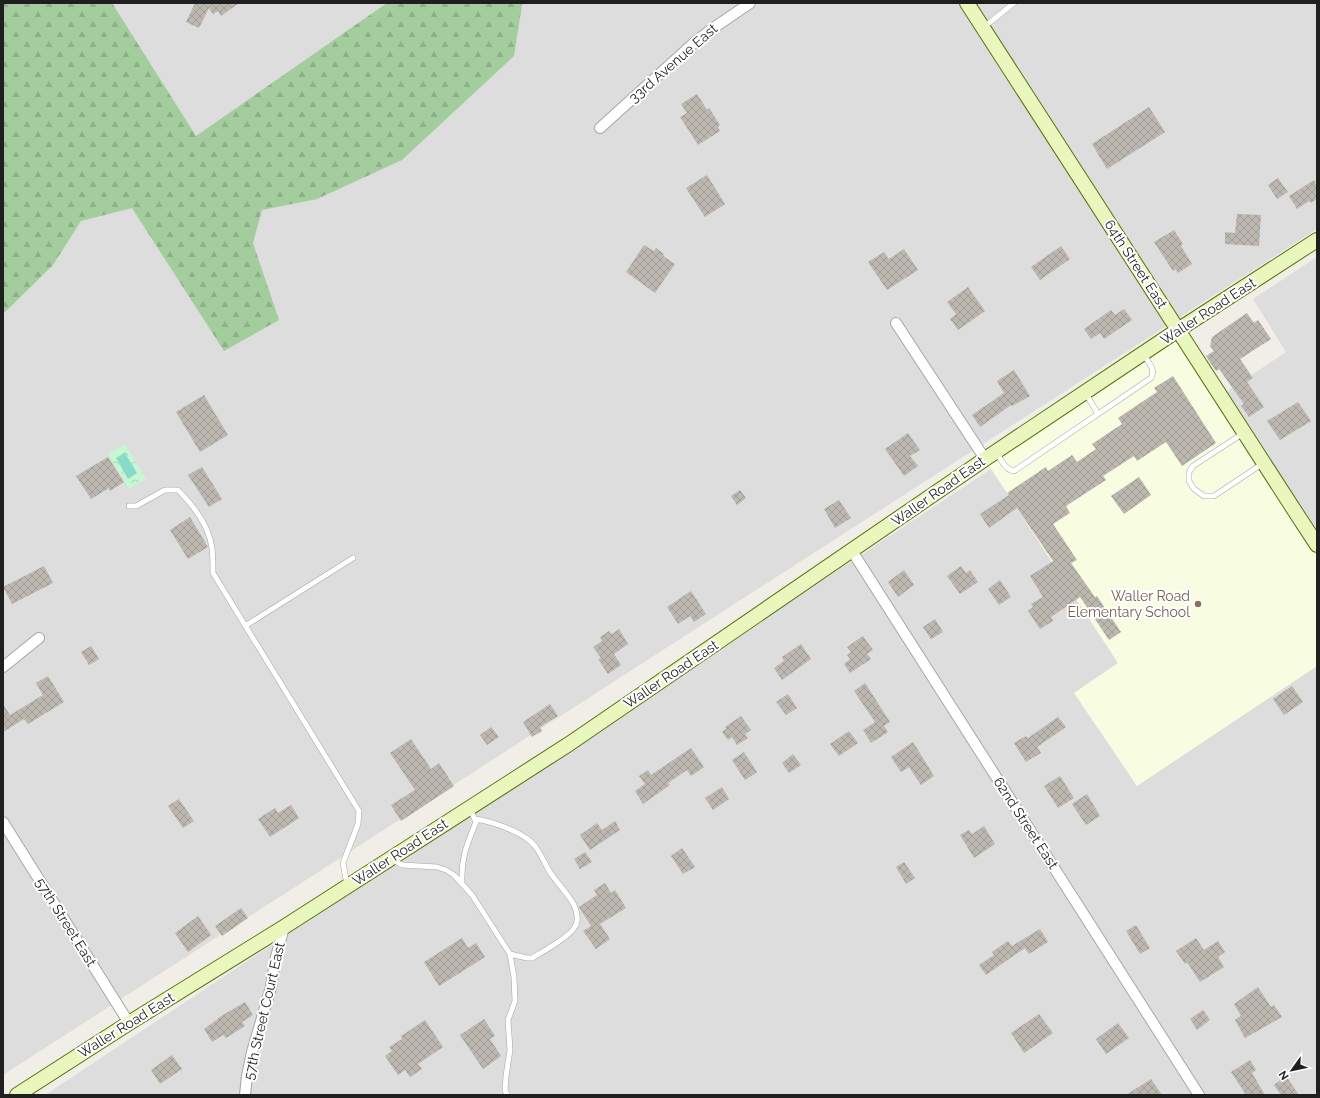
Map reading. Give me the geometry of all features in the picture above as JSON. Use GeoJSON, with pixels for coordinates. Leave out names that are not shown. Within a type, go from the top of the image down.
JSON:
{"type":"FeatureCollection","features":[{"type":"Feature","properties":{"kind":"street","name":"33rd Avenue East"},"geometry":{"type":"LineString","coordinates":[[600,128],[695,42],[750,3]]}},
{"type":"Feature","properties":{"kind":"street","name":"64th Street East"},"geometry":{"type":"LineString","coordinates":[[967,3],[1243,433],[1317,545]]}},
{"type":"Feature","properties":{"kind":"street","name":"Waller Road East"},"geometry":{"type":"LineString","coordinates":[[16,1095],[390,859],[472,813],[569,744],[990,455],[1317,240]]}},
{"type":"Feature","properties":{"kind":"street"},"geometry":{"type":"LineString","coordinates":[[896,323],[990,455]]}},
{"type":"Feature","properties":{"kind":"street","name":"62nd Street East"},"geometry":{"type":"LineString","coordinates":[[852,551],[1199,1095]]}},
{"type":"Feature","properties":{"kind":"street"},"geometry":{"type":"LineString","coordinates":[[3,667],[39,638]]}},
{"type":"Feature","properties":{"kind":"street","name":"57th Street East"},"geometry":{"type":"LineString","coordinates":[[3,822],[129,1023]]}},
{"type":"Feature","properties":{"kind":"street","name":"57th Street Court East"},"geometry":{"type":"LineString","coordinates":[[245,1095],[252,1052],[271,987],[275,961],[284,927]]}},
{"type":"Feature","properties":{"kind":"lane"},"geometry":{"type":"LineString","coordinates":[[983,28],[1014,3]]}},
{"type":"Feature","properties":{"kind":"lane"},"geometry":{"type":"LineString","coordinates":[[990,455],[1010,470],[1014,471],[1151,378],[1154,374],[1153,370],[1142,354]]}},
{"type":"Feature","properties":{"kind":"lane"},"geometry":{"type":"LineString","coordinates":[[1085,392],[1098,414]]}},
{"type":"Feature","properties":{"kind":"lane"},"geometry":{"type":"LineString","coordinates":[[1243,433],[1193,466],[1189,472],[1189,481],[1194,489],[1204,496],[1214,496],[1263,463]]}},
{"type":"Feature","properties":{"kind":"lane"},"geometry":{"type":"LineString","coordinates":[[129,506],[136,506],[165,490],[178,490],[191,503],[206,527],[212,547],[213,573],[359,812],[358,824],[343,863],[347,886]]}},
{"type":"Feature","properties":{"kind":"lane"},"geometry":{"type":"LineString","coordinates":[[245,626],[353,558]]}},
{"type":"Feature","properties":{"kind":"lane"},"geometry":{"type":"LineString","coordinates":[[462,882],[464,854],[476,822],[472,813]]}},
{"type":"Feature","properties":{"kind":"lane"},"geometry":{"type":"LineString","coordinates":[[472,813],[482,820],[512,830],[527,838],[534,846],[551,874],[574,904],[576,911],[576,922],[574,929],[569,934],[532,958],[510,954]]}},
{"type":"Feature","properties":{"kind":"lane"},"geometry":{"type":"LineString","coordinates":[[390,859],[402,865],[446,870],[462,882],[510,954],[514,977],[515,1001],[508,1020],[510,1050],[505,1090],[507,1095]]}},
{"type":"Feature","properties":{"kind":"shaded area"},"geometry":{"type":"Polygon","coordinates":[[[3,3],[1317,3],[1317,229],[3,1075],[3,3]]]}},
{"type":"Feature","properties":{"kind":"shaded area"},"geometry":{"type":"Polygon","coordinates":[[[1317,257],[1317,532],[1226,392],[1286,352],[1253,299],[1317,257]]]}},
{"type":"Feature","properties":{"kind":"shaded area","name":"Waller Road Elementary School"},"geometry":{"type":"Polygon","coordinates":[[[1178,330],[1317,545],[1317,666],[1137,786],[1074,693],[1118,663],[985,459],[1178,330]]]}},
{"type":"Feature","properties":{"kind":"shaded area"},"geometry":{"type":"Polygon","coordinates":[[[125,453],[137,473],[128,479],[116,458],[125,453]]]}},
{"type":"Feature","properties":{"kind":"shaded area"},"geometry":{"type":"Polygon","coordinates":[[[991,469],[1118,663],[1137,786],[1317,666],[1317,1095],[45,1095],[991,469]]]}},
{"type":"Feature","properties":{"kind":"green space"},"geometry":{"type":"Polygon","coordinates":[[[3,3],[112,3],[196,136],[387,3],[526,3],[522,5],[514,56],[402,160],[317,199],[262,210],[253,243],[279,320],[224,351],[132,208],[81,221],[53,265],[3,314],[3,3]]]}},
{"type":"Feature","properties":{"kind":"green space"},"geometry":{"type":"Polygon","coordinates":[[[125,444],[146,479],[129,489],[108,454],[125,444]]]}},
{"type":"Feature","properties":{"kind":"building"},"geometry":{"type":"Polygon","coordinates":[[[195,3],[239,3],[221,16],[218,11],[213,14],[209,8],[199,28],[186,22],[195,3]]]}},
{"type":"Feature","properties":{"kind":"building"},"geometry":{"type":"Polygon","coordinates":[[[697,94],[707,110],[709,108],[720,125],[718,127],[720,131],[698,145],[680,117],[687,113],[681,104],[697,94]]]}},
{"type":"Feature","properties":{"kind":"building"},"geometry":{"type":"Polygon","coordinates":[[[1149,107],[1165,132],[1107,169],[1092,144],[1149,107]]]}},
{"type":"Feature","properties":{"kind":"building"},"geometry":{"type":"Polygon","coordinates":[[[707,175],[725,204],[705,217],[686,188],[707,175]]]}},
{"type":"Feature","properties":{"kind":"building"},"geometry":{"type":"Polygon","coordinates":[[[1278,178],[1288,192],[1277,199],[1268,185],[1278,178]]]}},
{"type":"Feature","properties":{"kind":"building"},"geometry":{"type":"Polygon","coordinates":[[[1314,180],[1317,186],[1317,199],[1311,203],[1309,201],[1297,209],[1289,196],[1314,180]]]}},
{"type":"Feature","properties":{"kind":"building"},"geometry":{"type":"Polygon","coordinates":[[[1237,214],[1261,215],[1259,246],[1225,244],[1225,232],[1235,233],[1237,214]]]}},
{"type":"Feature","properties":{"kind":"building"},"geometry":{"type":"Polygon","coordinates":[[[1174,230],[1183,244],[1181,246],[1192,264],[1178,273],[1175,269],[1173,271],[1154,242],[1174,230]]]}},
{"type":"Feature","properties":{"kind":"building"},"geometry":{"type":"Polygon","coordinates":[[[644,245],[654,251],[656,248],[664,254],[663,256],[675,264],[655,293],[626,272],[644,245]]]}},
{"type":"Feature","properties":{"kind":"building"},"geometry":{"type":"Polygon","coordinates":[[[1061,246],[1070,259],[1040,280],[1031,267],[1061,246]]]}},
{"type":"Feature","properties":{"kind":"building"},"geometry":{"type":"Polygon","coordinates":[[[904,249],[918,270],[887,290],[868,262],[884,252],[889,259],[904,249]]]}},
{"type":"Feature","properties":{"kind":"building"},"geometry":{"type":"Polygon","coordinates":[[[968,287],[985,311],[958,330],[950,319],[956,314],[947,302],[968,287]]]}},
{"type":"Feature","properties":{"kind":"building"},"geometry":{"type":"Polygon","coordinates":[[[1124,309],[1132,320],[1104,339],[1100,333],[1091,339],[1084,329],[1111,310],[1115,315],[1124,309]]]}},
{"type":"Feature","properties":{"kind":"building"},"geometry":{"type":"Polygon","coordinates":[[[1247,313],[1254,323],[1258,320],[1271,339],[1240,359],[1253,378],[1247,382],[1264,407],[1249,417],[1241,406],[1244,404],[1219,369],[1216,371],[1206,356],[1214,351],[1210,346],[1212,337],[1247,313]]]}},
{"type":"Feature","properties":{"kind":"building"},"geometry":{"type":"Polygon","coordinates":[[[1014,370],[1030,396],[1012,406],[1011,405],[980,427],[972,415],[1004,393],[997,381],[1014,370]]]}},
{"type":"Feature","properties":{"kind":"building"},"geometry":{"type":"Polygon","coordinates":[[[1173,376],[1216,443],[1182,466],[1166,442],[1137,461],[1134,456],[1103,476],[1106,480],[1066,506],[1070,513],[1053,524],[1077,560],[1071,563],[1095,597],[1097,596],[1121,632],[1109,640],[1080,597],[1051,617],[1053,621],[1040,629],[1028,611],[1033,607],[1031,604],[1043,597],[1030,576],[1053,561],[1017,508],[989,528],[980,514],[1009,495],[1007,493],[1046,467],[1048,471],[1072,455],[1077,462],[1096,449],[1092,444],[1122,424],[1118,418],[1157,392],[1154,388],[1173,376]]]}},
{"type":"Feature","properties":{"kind":"building"},"geometry":{"type":"Polygon","coordinates":[[[204,395],[228,435],[200,452],[176,412],[204,395]]]}},
{"type":"Feature","properties":{"kind":"building"},"geometry":{"type":"Polygon","coordinates":[[[1298,402],[1311,421],[1280,440],[1267,421],[1298,402]]]}},
{"type":"Feature","properties":{"kind":"building"},"geometry":{"type":"Polygon","coordinates":[[[908,433],[920,450],[910,456],[918,466],[904,476],[885,449],[908,433]]]}},
{"type":"Feature","properties":{"kind":"building"},"geometry":{"type":"Polygon","coordinates":[[[108,457],[124,482],[110,491],[109,488],[91,499],[76,476],[108,457]]]}},
{"type":"Feature","properties":{"kind":"building"},"geometry":{"type":"Polygon","coordinates":[[[202,467],[222,499],[209,507],[188,475],[202,467]]]}},
{"type":"Feature","properties":{"kind":"building"},"geometry":{"type":"Polygon","coordinates":[[[1139,477],[1151,495],[1124,514],[1111,496],[1139,477]]]}},
{"type":"Feature","properties":{"kind":"building"},"geometry":{"type":"Polygon","coordinates":[[[740,490],[746,498],[737,505],[731,496],[740,490]]]}},
{"type":"Feature","properties":{"kind":"building"},"geometry":{"type":"Polygon","coordinates":[[[839,500],[851,518],[835,528],[824,509],[839,500]]]}},
{"type":"Feature","properties":{"kind":"building"},"geometry":{"type":"Polygon","coordinates":[[[190,517],[208,547],[188,559],[170,530],[190,517]]]}},
{"type":"Feature","properties":{"kind":"building"},"geometry":{"type":"Polygon","coordinates":[[[44,566],[53,583],[12,604],[3,587],[44,566]]]}},
{"type":"Feature","properties":{"kind":"building"},"geometry":{"type":"Polygon","coordinates":[[[961,566],[966,573],[970,570],[978,582],[960,594],[947,576],[961,566]]]}},
{"type":"Feature","properties":{"kind":"building"},"geometry":{"type":"Polygon","coordinates":[[[904,570],[914,585],[898,597],[888,582],[904,570]]]}},
{"type":"Feature","properties":{"kind":"building"},"geometry":{"type":"Polygon","coordinates":[[[1000,580],[1011,597],[999,605],[988,589],[1000,580]]]}},
{"type":"Feature","properties":{"kind":"building"},"geometry":{"type":"Polygon","coordinates":[[[691,591],[706,614],[694,622],[690,616],[678,624],[667,607],[691,591]]]}},
{"type":"Feature","properties":{"kind":"building"},"geometry":{"type":"Polygon","coordinates":[[[935,619],[943,632],[931,639],[923,627],[935,619]]]}},
{"type":"Feature","properties":{"kind":"building"},"geometry":{"type":"Polygon","coordinates":[[[619,629],[628,644],[614,654],[621,665],[608,674],[598,659],[601,658],[593,647],[602,641],[600,637],[609,631],[612,634],[619,629]]]}},
{"type":"Feature","properties":{"kind":"building"},"geometry":{"type":"Polygon","coordinates":[[[863,636],[873,650],[867,654],[871,659],[850,673],[844,664],[850,659],[847,655],[851,652],[847,647],[863,636]]]}},
{"type":"Feature","properties":{"kind":"building"},"geometry":{"type":"Polygon","coordinates":[[[801,644],[811,659],[782,680],[774,668],[784,661],[782,657],[801,644]]]}},
{"type":"Feature","properties":{"kind":"building"},"geometry":{"type":"Polygon","coordinates":[[[91,646],[99,659],[89,665],[81,652],[91,646]]]}},
{"type":"Feature","properties":{"kind":"building"},"geometry":{"type":"Polygon","coordinates":[[[48,676],[64,702],[28,724],[24,719],[3,732],[3,704],[10,715],[43,695],[36,683],[48,676]]]}},
{"type":"Feature","properties":{"kind":"building"},"geometry":{"type":"Polygon","coordinates":[[[865,683],[890,722],[884,726],[888,732],[871,743],[863,730],[875,722],[854,691],[865,683]]]}},
{"type":"Feature","properties":{"kind":"building"},"geometry":{"type":"Polygon","coordinates":[[[1292,686],[1303,702],[1284,715],[1273,699],[1292,686]]]}},
{"type":"Feature","properties":{"kind":"building"},"geometry":{"type":"Polygon","coordinates":[[[788,694],[797,708],[786,715],[776,702],[788,694]]]}},
{"type":"Feature","properties":{"kind":"building"},"geometry":{"type":"Polygon","coordinates":[[[550,704],[558,716],[540,727],[542,731],[532,737],[523,722],[550,704]]]}},
{"type":"Feature","properties":{"kind":"building"},"geometry":{"type":"Polygon","coordinates":[[[741,716],[751,730],[745,734],[748,738],[737,745],[732,737],[728,740],[722,732],[726,729],[725,727],[741,716]]]}},
{"type":"Feature","properties":{"kind":"building"},"geometry":{"type":"Polygon","coordinates":[[[1058,717],[1066,727],[1037,747],[1041,753],[1026,762],[1014,743],[1026,736],[1028,738],[1058,717]]]}},
{"type":"Feature","properties":{"kind":"building"},"geometry":{"type":"Polygon","coordinates":[[[491,727],[499,737],[487,745],[480,735],[491,727]]]}},
{"type":"Feature","properties":{"kind":"building"},"geometry":{"type":"Polygon","coordinates":[[[849,731],[858,743],[839,756],[830,744],[849,731]]]}},
{"type":"Feature","properties":{"kind":"building"},"geometry":{"type":"Polygon","coordinates":[[[411,739],[431,769],[439,763],[454,786],[401,821],[391,805],[415,790],[390,753],[411,739]]]}},
{"type":"Feature","properties":{"kind":"building"},"geometry":{"type":"Polygon","coordinates":[[[913,742],[934,776],[921,785],[909,767],[901,772],[891,757],[913,742]]]}},
{"type":"Feature","properties":{"kind":"building"},"geometry":{"type":"Polygon","coordinates":[[[691,748],[704,767],[691,776],[687,770],[668,783],[670,785],[643,804],[635,791],[645,784],[639,776],[648,770],[651,775],[691,748]]]}},
{"type":"Feature","properties":{"kind":"building"},"geometry":{"type":"Polygon","coordinates":[[[744,752],[757,772],[745,780],[732,760],[744,752]]]}},
{"type":"Feature","properties":{"kind":"building"},"geometry":{"type":"Polygon","coordinates":[[[793,754],[801,765],[789,773],[782,763],[793,754]]]}},
{"type":"Feature","properties":{"kind":"building"},"geometry":{"type":"Polygon","coordinates":[[[1060,776],[1074,798],[1058,808],[1044,786],[1060,776]]]}},
{"type":"Feature","properties":{"kind":"building"},"geometry":{"type":"Polygon","coordinates":[[[722,787],[729,799],[713,810],[705,798],[722,787]]]}},
{"type":"Feature","properties":{"kind":"building"},"geometry":{"type":"Polygon","coordinates":[[[1087,794],[1100,816],[1086,825],[1072,804],[1087,794]]]}},
{"type":"Feature","properties":{"kind":"building"},"geometry":{"type":"Polygon","coordinates":[[[179,799],[194,821],[183,828],[168,806],[179,799]]]}},
{"type":"Feature","properties":{"kind":"building"},"geometry":{"type":"Polygon","coordinates":[[[291,805],[299,818],[270,837],[258,819],[275,808],[278,813],[291,805]]]}},
{"type":"Feature","properties":{"kind":"building"},"geometry":{"type":"Polygon","coordinates":[[[615,821],[620,830],[590,850],[580,835],[597,823],[602,830],[615,821]]]}},
{"type":"Feature","properties":{"kind":"building"},"geometry":{"type":"Polygon","coordinates":[[[984,826],[995,844],[974,858],[960,835],[969,830],[972,834],[984,826]]]}},
{"type":"Feature","properties":{"kind":"building"},"geometry":{"type":"Polygon","coordinates":[[[682,848],[695,867],[683,874],[671,856],[682,848]]]}},
{"type":"Feature","properties":{"kind":"building"},"geometry":{"type":"Polygon","coordinates":[[[585,852],[592,862],[580,869],[574,859],[585,852]]]}},
{"type":"Feature","properties":{"kind":"building"},"geometry":{"type":"Polygon","coordinates":[[[904,862],[915,878],[906,884],[896,867],[904,862]]]}},
{"type":"Feature","properties":{"kind":"building"},"geometry":{"type":"Polygon","coordinates":[[[605,883],[611,893],[615,890],[626,908],[600,924],[610,939],[596,949],[583,931],[591,926],[579,907],[597,895],[594,890],[605,883]]]}},
{"type":"Feature","properties":{"kind":"building"},"geometry":{"type":"Polygon","coordinates":[[[241,908],[248,918],[222,936],[215,926],[241,908]]]}},
{"type":"Feature","properties":{"kind":"building"},"geometry":{"type":"Polygon","coordinates":[[[198,916],[211,935],[188,952],[175,933],[198,916]]]}},
{"type":"Feature","properties":{"kind":"building"},"geometry":{"type":"Polygon","coordinates":[[[1136,925],[1150,948],[1140,954],[1126,931],[1136,925]]]}},
{"type":"Feature","properties":{"kind":"building"},"geometry":{"type":"Polygon","coordinates":[[[1040,929],[1048,942],[1029,954],[1025,948],[986,975],[979,965],[994,955],[992,952],[1008,941],[1012,946],[1040,929]]]}},
{"type":"Feature","properties":{"kind":"building"},"geometry":{"type":"Polygon","coordinates":[[[462,938],[468,948],[476,943],[485,957],[439,986],[424,962],[462,938]]]}},
{"type":"Feature","properties":{"kind":"building"},"geometry":{"type":"Polygon","coordinates":[[[1196,938],[1204,950],[1218,941],[1225,952],[1218,957],[1224,967],[1200,982],[1187,962],[1185,964],[1176,951],[1196,938]]]}},
{"type":"Feature","properties":{"kind":"building"},"geometry":{"type":"Polygon","coordinates":[[[1258,987],[1271,1007],[1274,1005],[1282,1017],[1245,1038],[1235,1020],[1241,1016],[1234,1004],[1258,987]]]}},
{"type":"Feature","properties":{"kind":"building"},"geometry":{"type":"Polygon","coordinates":[[[245,1002],[253,1015],[242,1022],[245,1026],[226,1038],[223,1035],[212,1042],[204,1029],[218,1018],[245,1002]]]}},
{"type":"Feature","properties":{"kind":"building"},"geometry":{"type":"Polygon","coordinates":[[[1203,1010],[1210,1020],[1197,1030],[1190,1019],[1203,1010]]]}},
{"type":"Feature","properties":{"kind":"building"},"geometry":{"type":"Polygon","coordinates":[[[1039,1014],[1053,1033],[1024,1053],[1011,1033],[1039,1014]]]}},
{"type":"Feature","properties":{"kind":"building"},"geometry":{"type":"Polygon","coordinates":[[[484,1019],[495,1036],[490,1039],[501,1056],[483,1069],[460,1035],[484,1019]]]}},
{"type":"Feature","properties":{"kind":"building"},"geometry":{"type":"Polygon","coordinates":[[[425,1020],[443,1047],[418,1064],[422,1069],[410,1077],[405,1070],[398,1075],[385,1056],[392,1051],[389,1047],[402,1039],[401,1036],[425,1020]]]}},
{"type":"Feature","properties":{"kind":"building"},"geometry":{"type":"Polygon","coordinates":[[[1118,1023],[1129,1038],[1106,1054],[1096,1039],[1118,1023]]]}},
{"type":"Feature","properties":{"kind":"building"},"geometry":{"type":"Polygon","coordinates":[[[172,1055],[182,1069],[160,1084],[151,1070],[172,1055]]]}},
{"type":"Feature","properties":{"kind":"building"},"geometry":{"type":"Polygon","coordinates":[[[1250,1060],[1256,1070],[1252,1073],[1265,1095],[1246,1095],[1231,1072],[1250,1060]]]}},
{"type":"Feature","properties":{"kind":"building"},"geometry":{"type":"Polygon","coordinates":[[[1286,1076],[1299,1095],[1281,1095],[1274,1085],[1286,1076]]]}},
{"type":"Feature","properties":{"kind":"building"},"geometry":{"type":"Polygon","coordinates":[[[1151,1079],[1162,1095],[1126,1095],[1151,1079]]]}},
{"type":"Feature","properties":{"kind":"place","name":"Waller Road Elementary School"},"geometry":{"type":"Point","coordinates":[1198,604]}}]}
